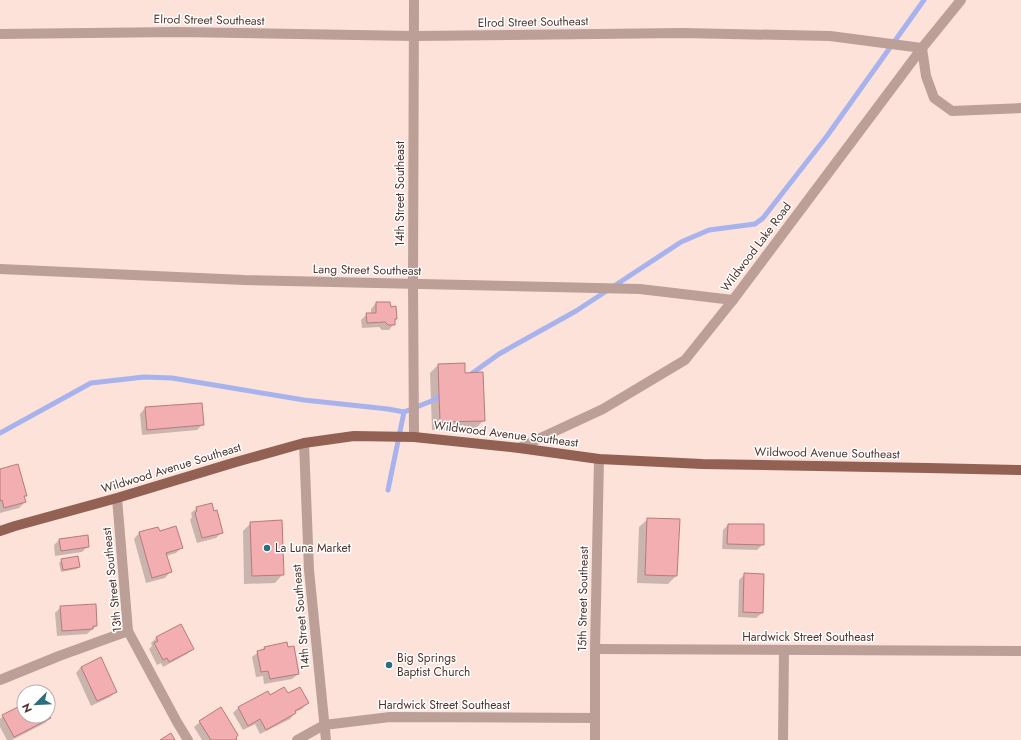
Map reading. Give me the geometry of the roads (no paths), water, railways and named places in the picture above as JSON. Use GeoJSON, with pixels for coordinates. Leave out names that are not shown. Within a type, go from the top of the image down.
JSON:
{"type":"FeatureCollection","features":[{"type":"Feature","properties":{"kind":"main road","name":"Wildwood Avenue Southeast"},"geometry":{"type":"LineString","coordinates":[[0,532],[15,526],[117,498],[304,443],[354,436],[414,437],[519,448],[599,459],[702,464],[1021,470]]}},
{"type":"Feature","properties":{"kind":"street","name":"14th Street Southeast"},"geometry":{"type":"LineString","coordinates":[[414,0],[414,437]]}},
{"type":"Feature","properties":{"kind":"street","name":"Wildwood Lake Road"},"geometry":{"type":"LineString","coordinates":[[519,448],[603,409],[685,360],[733,300],[922,48],[961,0]]}},
{"type":"Feature","properties":{"kind":"street","name":"Elrod Street Southeast"},"geometry":{"type":"LineString","coordinates":[[0,34],[177,32],[414,36],[683,33],[830,36],[922,48]]}},
{"type":"Feature","properties":{"kind":"street"},"geometry":{"type":"LineString","coordinates":[[922,48],[926,76],[934,98],[952,111],[1021,108]]}},
{"type":"Feature","properties":{"kind":"street","name":"Lang Street Southeast"},"geometry":{"type":"LineString","coordinates":[[0,269],[244,280],[640,289],[733,300]]}},
{"type":"Feature","properties":{"kind":"street","name":"14th Street Southeast"},"geometry":{"type":"LineString","coordinates":[[304,443],[309,570],[326,740]]}},
{"type":"Feature","properties":{"kind":"street","name":"15th Street Southeast"},"geometry":{"type":"LineString","coordinates":[[595,740],[595,649],[599,459]]}},
{"type":"Feature","properties":{"kind":"street","name":"13th Street Southeast"},"geometry":{"type":"LineString","coordinates":[[117,498],[128,631],[188,740]]}},
{"type":"Feature","properties":{"kind":"street"},"geometry":{"type":"LineString","coordinates":[[0,680],[59,656],[128,631]]}},
{"type":"Feature","properties":{"kind":"street","name":"Hardwick Street Southeast"},"geometry":{"type":"LineString","coordinates":[[595,649],[1021,651]]}},
{"type":"Feature","properties":{"kind":"street"},"geometry":{"type":"LineString","coordinates":[[783,740],[784,650]]}},
{"type":"Feature","properties":{"kind":"street","name":"Hardwick Street Southeast"},"geometry":{"type":"LineString","coordinates":[[297,740],[324,725],[390,717],[595,718]]}},
{"type":"Feature","properties":{"kind":"waterway"},"geometry":{"type":"LineString","coordinates":[[467,377],[499,354],[576,311],[681,242],[709,230],[755,224],[763,218],[827,136],[924,0]]}},
{"type":"Feature","properties":{"kind":"waterway"},"geometry":{"type":"LineString","coordinates":[[0,433],[91,383],[144,377],[172,378],[304,400],[404,412],[434,400],[444,393]]}},
{"type":"Feature","properties":{"kind":"waterway"},"geometry":{"type":"LineString","coordinates":[[388,490],[404,412]]}},
{"type":"Feature","properties":{"kind":"place","name":"La Luna Market"},"geometry":{"type":"Point","coordinates":[267,548]}},
{"type":"Feature","properties":{"kind":"place","name":"Big Springs Baptist Church"},"geometry":{"type":"Point","coordinates":[389,665]}}]}
